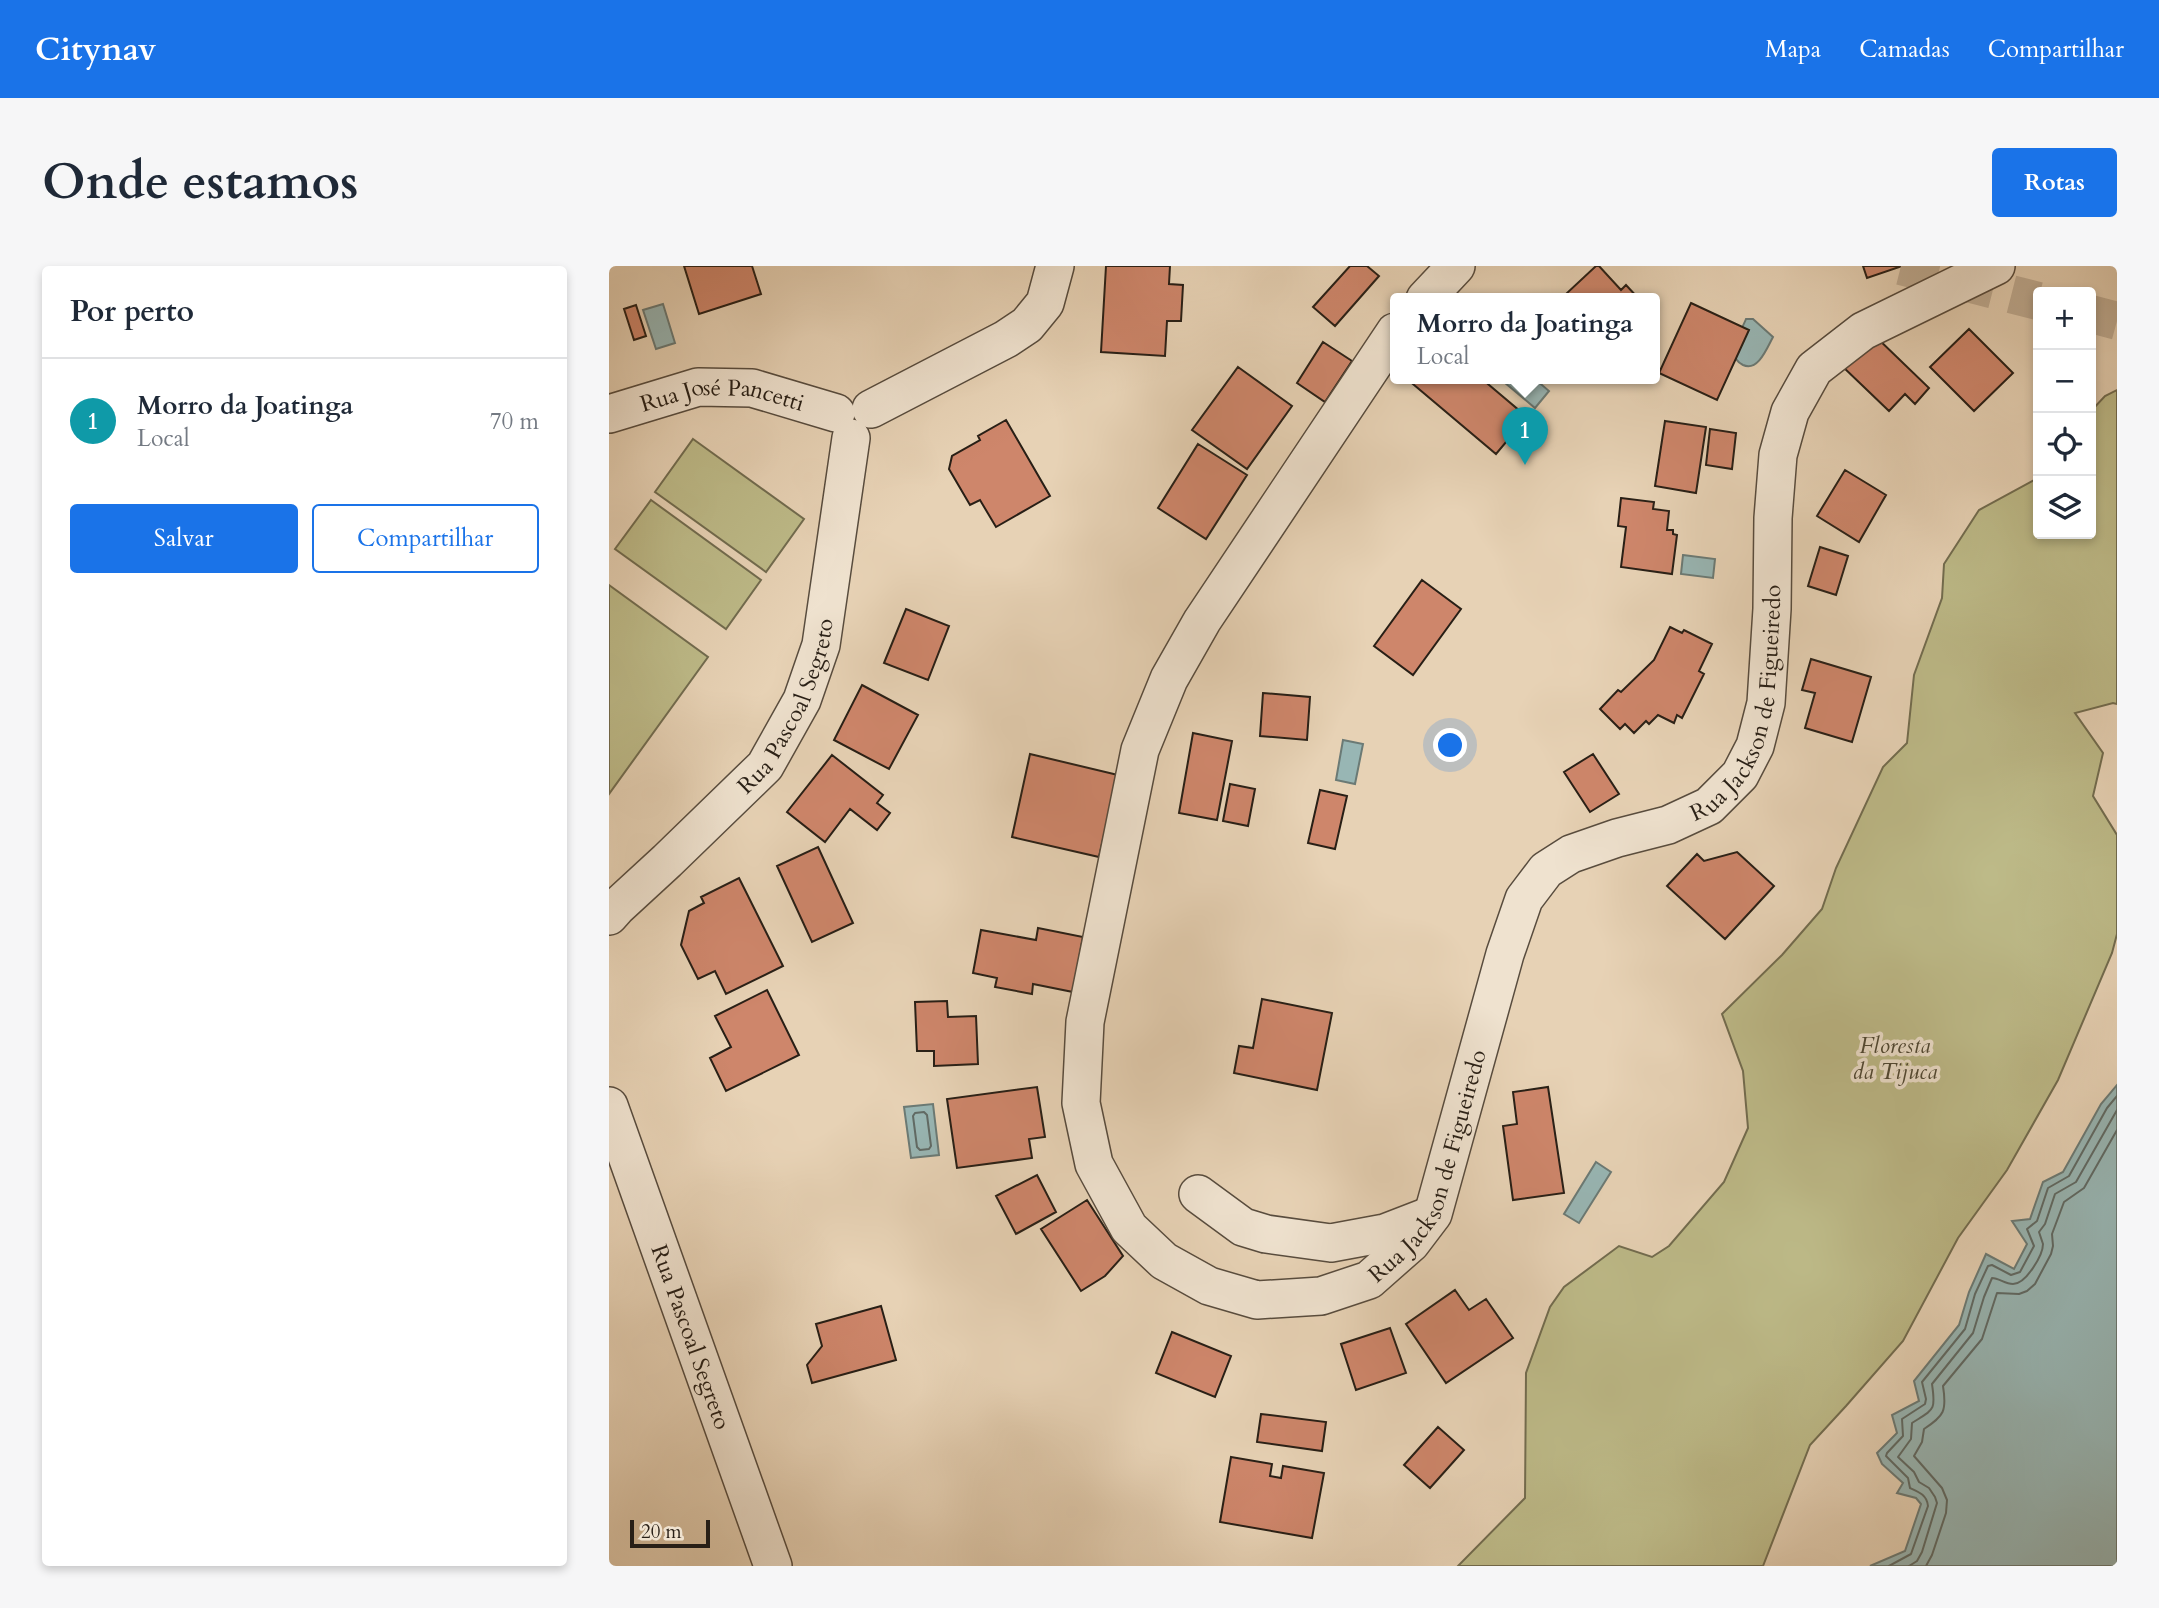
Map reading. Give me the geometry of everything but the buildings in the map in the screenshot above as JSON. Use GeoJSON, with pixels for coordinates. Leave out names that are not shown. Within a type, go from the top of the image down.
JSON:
{"type":"FeatureCollection","features":[{"type":"Feature","properties":{"kind":"street"},"geometry":{"type":"LineString","coordinates":[[853,420],[1006,339],[1027,325],[1045,303],[1055,266]]}},
{"type":"Feature","properties":{"kind":"street"},"geometry":{"type":"LineString","coordinates":[[1431,293],[1456,266]]}},
{"type":"Feature","properties":{"kind":"street","name":"Rua Jackson de Figueiredo"},"geometry":{"type":"LineString","coordinates":[[1390,339],[1202,621],[1169,678],[1140,750],[1085,1022],[1081,1103],[1094,1164],[1129,1228],[1164,1261],[1209,1286],[1257,1300],[1321,1296],[1369,1280],[1411,1243],[1433,1214],[1505,954],[1524,899],[1546,870],[1571,854],[1617,838],[1668,825],[1709,806],[1740,775],[1755,746],[1766,703],[1778,454],[1790,412],[1814,369],[1863,331],[1996,266]]}},
{"type":"Feature","properties":{"kind":"street","name":"Rua José Pancetti"},"geometry":{"type":"LineString","coordinates":[[609,414],[698,387],[752,387],[853,420]]}},
{"type":"Feature","properties":{"kind":"street","name":"Rua Pascoal Segreto"},"geometry":{"type":"LineString","coordinates":[[609,916],[765,766],[802,700],[821,645],[853,420]]}},
{"type":"Feature","properties":{"kind":"street"},"geometry":{"type":"LineString","coordinates":[[609,888],[667,861]]}},
{"type":"Feature","properties":{"kind":"street","name":"Rua Pascoal Segreto"},"geometry":{"type":"LineString","coordinates":[[609,1106],[773,1566]]}},
{"type":"Feature","properties":{"kind":"street"},"geometry":{"type":"LineString","coordinates":[[1198,1194],[1243,1227],[1266,1234],[1331,1243],[1385,1233],[1433,1214]]}},
{"type":"Feature","properties":{"kind":"green space","name":"Floresta da Tijuca"},"geometry":{"type":"Polygon","coordinates":[[[2117,390],[2117,704],[2075,713],[2103,753],[2093,796],[2117,835],[2117,934],[2112,953],[2058,1080],[2007,1170],[1958,1238],[1903,1341],[1810,1445],[1763,1566],[1458,1566],[1525,1498],[1526,1373],[1550,1307],[1564,1287],[1619,1246],[1652,1257],[1669,1246],[1724,1182],[1748,1128],[1743,1071],[1722,1014],[1782,955],[1822,909],[1836,868],[1883,767],[1907,743],[1914,675],[1942,598],[1944,564],[1979,510],[2033,481],[2033,539],[2096,539],[2096,406],[2105,396],[2117,390]]]}},
{"type":"Feature","properties":{"kind":"green space"},"geometry":{"type":"Polygon","coordinates":[[[693,439],[804,519],[766,572],[655,492],[693,439]]]}},
{"type":"Feature","properties":{"kind":"green space"},"geometry":{"type":"Polygon","coordinates":[[[651,500],[761,580],[726,629],[615,549],[651,500]]]}},
{"type":"Feature","properties":{"kind":"green space"},"geometry":{"type":"Polygon","coordinates":[[[609,585],[708,657],[609,794],[609,585]]]}},
{"type":"Feature","properties":{"kind":"water"},"geometry":{"type":"Polygon","coordinates":[[[663,304],[675,343],[656,349],[643,310],[663,304]]]}},
{"type":"Feature","properties":{"kind":"water"},"geometry":{"type":"Polygon","coordinates":[[[1746,319],[1753,319],[1773,337],[1758,362],[1748,366],[1738,361],[1734,351],[1746,319]]]}},
{"type":"Feature","properties":{"kind":"water"},"geometry":{"type":"Polygon","coordinates":[[[1506,384],[1541,384],[1549,391],[1535,408],[1506,384]]]}},
{"type":"Feature","properties":{"kind":"water"},"geometry":{"type":"Polygon","coordinates":[[[1683,555],[1715,559],[1713,578],[1681,574],[1683,555]]]}},
{"type":"Feature","properties":{"kind":"water"},"geometry":{"type":"Polygon","coordinates":[[[1343,740],[1363,744],[1355,784],[1336,780],[1343,740]]]}},
{"type":"Feature","properties":{"kind":"water"},"geometry":{"type":"Polygon","coordinates":[[[2117,1085],[2117,1566],[1870,1566],[1905,1551],[1921,1504],[1916,1498],[1897,1493],[1903,1483],[1882,1464],[1877,1453],[1897,1433],[1892,1415],[1919,1401],[1914,1381],[1959,1325],[1969,1292],[1986,1254],[2014,1269],[2027,1244],[2012,1221],[2030,1219],[2043,1182],[2063,1172],[2101,1104],[2117,1085]]]}},
{"type":"Feature","properties":{"kind":"water"},"geometry":{"type":"Polygon","coordinates":[[[933,1104],[939,1155],[911,1158],[904,1107],[933,1104]]]}},
{"type":"Feature","properties":{"kind":"water"},"geometry":{"type":"Polygon","coordinates":[[[1596,1162],[1611,1172],[1579,1223],[1564,1214],[1596,1162]]]}},
{"type":"Feature","properties":{"kind":"tunnel"},"geometry":{"type":"LineString","coordinates":[[1901,266],[2033,300]]}},
{"type":"Feature","properties":{"kind":"tunnel"},"geometry":{"type":"LineString","coordinates":[[2096,315],[2117,321]]}},
{"type":"Feature","properties":{"kind":"place","name":"Morro da Joatinga"},"geometry":{"type":"Point","coordinates":[1525,465]}}]}
